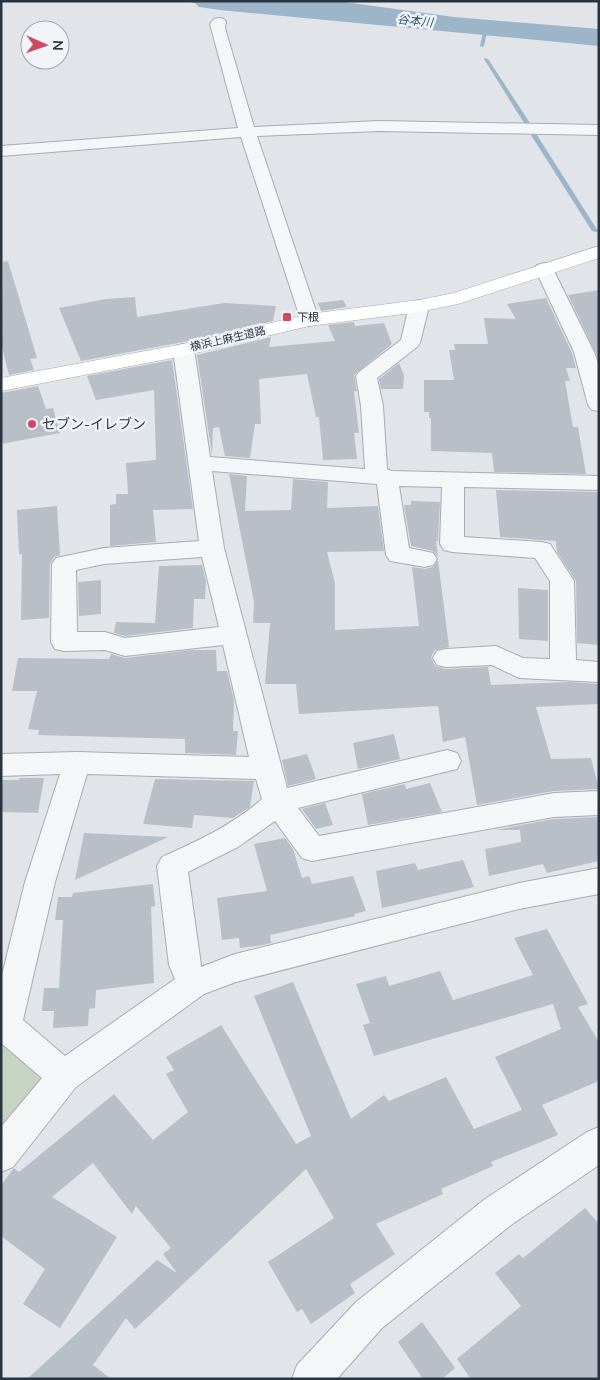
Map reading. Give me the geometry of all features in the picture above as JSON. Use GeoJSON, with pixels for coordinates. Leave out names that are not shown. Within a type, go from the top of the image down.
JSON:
{"type":"FeatureCollection","features":[{"type":"Feature","properties":{"kind":"main road","name":"横浜上麻生道路"},"geometry":{"type":"LineString","coordinates":[[1,385],[183,350],[309,320],[419,306],[458,298],[599,252]]}},
{"type":"Feature","properties":{"kind":"street"},"geometry":{"type":"LineString","coordinates":[[220,22],[217,24],[218,28],[248,132],[309,320]]}},
{"type":"Feature","properties":{"kind":"street"},"geometry":{"type":"LineString","coordinates":[[1,151],[248,132],[379,126],[599,130]]}},
{"type":"Feature","properties":{"kind":"street"},"geometry":{"type":"LineString","coordinates":[[544,269],[572,324],[594,378],[599,405]]}},
{"type":"Feature","properties":{"kind":"street"},"geometry":{"type":"LineString","coordinates":[[387,478],[376,472],[372,406],[366,376],[410,343],[419,306]]}},
{"type":"Feature","properties":{"kind":"street"},"geometry":{"type":"LineString","coordinates":[[183,350],[212,548],[266,768],[277,802],[312,849],[554,805],[599,803]]}},
{"type":"Feature","properties":{"kind":"street"},"geometry":{"type":"LineString","coordinates":[[201,463],[387,478],[599,484]]}},
{"type":"Feature","properties":{"kind":"street"},"geometry":{"type":"LineString","coordinates":[[387,478],[398,555],[425,559]]}},
{"type":"Feature","properties":{"kind":"street"},"geometry":{"type":"LineString","coordinates":[[453,480],[452,544],[542,550],[562,581],[563,668]]}},
{"type":"Feature","properties":{"kind":"street"},"geometry":{"type":"LineString","coordinates":[[212,548],[104,556],[64,564],[64,642],[105,641],[125,647],[232,635]]}},
{"type":"Feature","properties":{"kind":"street"},"geometry":{"type":"LineString","coordinates":[[446,658],[496,656],[519,668],[563,668],[599,672]]}},
{"type":"Feature","properties":{"kind":"street"},"geometry":{"type":"LineString","coordinates":[[193,984],[185,965],[172,866],[218,846],[268,812],[277,802],[447,761]]}},
{"type":"Feature","properties":{"kind":"street"},"geometry":{"type":"LineString","coordinates":[[1,765],[76,763],[266,768]]}},
{"type":"Feature","properties":{"kind":"street"},"geometry":{"type":"LineString","coordinates":[[64,1076],[3,1026],[40,882],[76,763]]}},
{"type":"Feature","properties":{"kind":"street"},"geometry":{"type":"LineString","coordinates":[[1,1155],[64,1076],[193,984],[254,963],[519,896],[599,881]]}},
{"type":"Feature","properties":{"kind":"street"},"geometry":{"type":"LineString","coordinates":[[310,1379],[369,1315],[498,1212],[599,1144]]}},
{"type":"Feature","properties":{"kind":"green space"},"geometry":{"type":"Polygon","coordinates":[[[1,1027],[64,1076],[1,1155],[1,1027]]]}},
{"type":"Feature","properties":{"kind":"water","name":"谷本川"},"geometry":{"type":"Polygon","coordinates":[[[185,1],[337,1],[454,17],[599,29],[599,46],[220,10],[199,7],[195,3],[185,1]]]}},
{"type":"Feature","properties":{"kind":"building"},"geometry":{"type":"Polygon","coordinates":[[[8,261],[37,358],[30,359],[34,370],[9,375],[2,347],[3,262],[8,261]]]}},
{"type":"Feature","properties":{"kind":"building"},"geometry":{"type":"Polygon","coordinates":[[[599,290],[599,360],[568,295],[599,290]]]}},
{"type":"Feature","properties":{"kind":"building"},"geometry":{"type":"Polygon","coordinates":[[[135,297],[137,317],[224,303],[276,306],[273,321],[183,342],[81,361],[59,308],[106,299],[135,297]]]}},
{"type":"Feature","properties":{"kind":"building"},"geometry":{"type":"Polygon","coordinates":[[[546,298],[572,353],[576,368],[566,368],[570,381],[565,381],[573,427],[578,427],[586,474],[494,472],[492,453],[431,451],[431,418],[429,418],[429,412],[424,412],[424,380],[454,380],[449,350],[455,350],[454,344],[488,344],[484,318],[516,319],[507,304],[546,298]]]}},
{"type":"Feature","properties":{"kind":"building"},"geometry":{"type":"Polygon","coordinates":[[[343,300],[347,307],[321,311],[318,303],[343,300]]]}},
{"type":"Feature","properties":{"kind":"building"},"geometry":{"type":"Polygon","coordinates":[[[354,322],[355,326],[384,323],[392,344],[354,375],[357,391],[354,391],[359,433],[354,433],[357,459],[323,460],[319,417],[316,417],[307,374],[259,379],[261,424],[255,424],[250,458],[225,456],[219,427],[213,428],[212,455],[197,355],[271,337],[269,347],[335,341],[328,325],[354,322]]]}},
{"type":"Feature","properties":{"kind":"building"},"geometry":{"type":"Polygon","coordinates":[[[172,360],[193,509],[153,510],[156,542],[110,546],[110,505],[116,504],[116,494],[128,494],[126,463],[156,460],[154,390],[96,400],[87,376],[172,360]]]}},
{"type":"Feature","properties":{"kind":"building"},"geometry":{"type":"Polygon","coordinates":[[[399,363],[404,375],[403,389],[381,389],[379,379],[399,363]]]}},
{"type":"Feature","properties":{"kind":"building"},"geometry":{"type":"Polygon","coordinates":[[[38,386],[46,409],[53,408],[60,433],[1,444],[1,393],[38,386]]]}},
{"type":"Feature","properties":{"kind":"building"},"geometry":{"type":"Polygon","coordinates":[[[229,474],[247,476],[245,511],[291,510],[293,479],[328,482],[327,508],[378,506],[384,551],[327,552],[335,583],[335,630],[419,626],[412,567],[425,569],[433,567],[438,560],[449,647],[435,650],[431,657],[435,666],[446,669],[488,667],[491,685],[570,682],[599,684],[599,704],[536,707],[551,759],[591,758],[599,789],[554,791],[477,805],[465,737],[443,742],[438,706],[299,714],[296,684],[265,684],[270,623],[253,623],[254,602],[229,474]]]}},
{"type":"Feature","properties":{"kind":"building"},"geometry":{"type":"Polygon","coordinates":[[[496,490],[599,492],[599,645],[577,643],[576,581],[557,552],[556,541],[500,537],[496,490]]]}},
{"type":"Feature","properties":{"kind":"building"},"geometry":{"type":"Polygon","coordinates":[[[411,501],[440,502],[438,541],[436,541],[438,557],[433,551],[411,546],[404,505],[411,505],[411,501]]]}},
{"type":"Feature","properties":{"kind":"building"},"geometry":{"type":"Polygon","coordinates":[[[57,506],[60,555],[54,557],[50,564],[49,618],[21,620],[22,554],[19,554],[17,510],[57,506]]]}},
{"type":"Feature","properties":{"kind":"building"},"geometry":{"type":"Polygon","coordinates":[[[202,565],[206,581],[205,599],[194,599],[193,628],[125,636],[114,633],[116,622],[155,623],[159,566],[202,565]]]}},
{"type":"Feature","properties":{"kind":"building"},"geometry":{"type":"Polygon","coordinates":[[[101,580],[101,614],[79,616],[78,582],[101,580]]]}},
{"type":"Feature","properties":{"kind":"building"},"geometry":{"type":"Polygon","coordinates":[[[518,588],[548,590],[548,641],[519,639],[518,588]]]}},
{"type":"Feature","properties":{"kind":"building"},"geometry":{"type":"Polygon","coordinates":[[[192,650],[216,650],[217,671],[227,671],[234,700],[233,731],[238,731],[236,755],[185,753],[185,739],[38,735],[39,730],[28,729],[37,691],[12,691],[18,658],[109,659],[111,654],[125,658],[192,650]]]}},
{"type":"Feature","properties":{"kind":"building"},"geometry":{"type":"Polygon","coordinates":[[[394,734],[400,759],[358,769],[353,743],[394,734]]]}},
{"type":"Feature","properties":{"kind":"building"},"geometry":{"type":"Polygon","coordinates":[[[307,754],[316,779],[288,786],[282,760],[307,754]]]}},
{"type":"Feature","properties":{"kind":"building"},"geometry":{"type":"Polygon","coordinates":[[[19,778],[44,778],[38,813],[1,812],[1,780],[19,780],[19,778]]]}},
{"type":"Feature","properties":{"kind":"building"},"geometry":{"type":"Polygon","coordinates":[[[155,779],[254,781],[250,807],[233,818],[194,815],[192,828],[143,824],[155,779]]]}},
{"type":"Feature","properties":{"kind":"building"},"geometry":{"type":"Polygon","coordinates":[[[430,783],[442,812],[368,825],[362,794],[405,784],[406,789],[430,783]]]}},
{"type":"Feature","properties":{"kind":"building"},"geometry":{"type":"Polygon","coordinates":[[[325,803],[333,825],[316,829],[302,809],[325,803]]]}},
{"type":"Feature","properties":{"kind":"building"},"geometry":{"type":"Polygon","coordinates":[[[599,817],[599,861],[547,873],[543,864],[489,876],[485,849],[521,842],[520,830],[495,830],[554,819],[599,817]]]}},
{"type":"Feature","properties":{"kind":"building"},"geometry":{"type":"Polygon","coordinates":[[[84,833],[168,837],[75,880],[84,833]]]}},
{"type":"Feature","properties":{"kind":"building"},"geometry":{"type":"Polygon","coordinates":[[[285,838],[293,849],[302,878],[309,876],[312,884],[353,876],[366,911],[354,914],[355,916],[270,935],[271,943],[263,945],[240,948],[239,938],[222,940],[217,898],[267,891],[254,844],[285,838]]]}},
{"type":"Feature","properties":{"kind":"building"},"geometry":{"type":"Polygon","coordinates":[[[463,860],[474,887],[382,908],[376,871],[415,863],[418,870],[463,860]]]}},
{"type":"Feature","properties":{"kind":"building"},"geometry":{"type":"Polygon","coordinates":[[[153,884],[155,906],[151,907],[154,983],[96,990],[95,1008],[89,1009],[88,1026],[53,1028],[54,1011],[42,1011],[44,988],[59,988],[63,920],[55,920],[58,897],[72,897],[73,893],[153,884]]]}},
{"type":"Feature","properties":{"kind":"building"},"geometry":{"type":"Polygon","coordinates":[[[547,929],[588,1004],[578,1007],[599,1042],[599,1081],[542,1105],[558,1135],[491,1162],[493,1166],[441,1189],[443,1194],[376,1224],[395,1254],[350,1284],[355,1293],[311,1324],[302,1309],[297,1312],[268,1262],[334,1218],[306,1169],[135,1329],[126,1318],[93,1365],[111,1379],[27,1379],[157,1260],[177,1273],[163,1254],[171,1248],[136,1206],[132,1214],[93,1163],[52,1197],[117,1237],[60,1328],[23,1304],[45,1269],[1,1236],[1,1185],[14,1168],[19,1172],[114,1094],[153,1140],[188,1112],[166,1074],[174,1070],[166,1057],[221,1025],[296,1144],[311,1136],[254,996],[293,982],[351,1119],[384,1095],[389,1101],[446,1077],[474,1129],[522,1110],[495,1057],[561,1029],[553,1004],[374,1056],[363,1025],[370,1023],[356,984],[386,976],[389,986],[440,971],[453,1000],[533,975],[514,938],[547,929]]]}},
{"type":"Feature","properties":{"kind":"building"},"geometry":{"type":"Polygon","coordinates":[[[585,1208],[599,1224],[599,1379],[471,1379],[457,1359],[521,1306],[495,1273],[519,1254],[523,1258],[585,1208]]]}},
{"type":"Feature","properties":{"kind":"building"},"geometry":{"type":"Polygon","coordinates":[[[422,1322],[455,1368],[442,1379],[423,1379],[398,1342],[422,1322]]]}},
{"type":"Feature","properties":{"kind":"waterway"},"geometry":{"type":"LineString","coordinates":[[482,46],[486,28]]}},
{"type":"Feature","properties":{"kind":"waterway"},"geometry":{"type":"LineString","coordinates":[[486,59],[527,123]]}},
{"type":"Feature","properties":{"kind":"waterway"},"geometry":{"type":"LineString","coordinates":[[534,135],[595,231]]}},
{"type":"Feature","properties":{"kind":"place","name":"下根"},"geometry":{"type":"Point","coordinates":[287,317]}},
{"type":"Feature","properties":{"kind":"place","name":"セブン-イレブン"},"geometry":{"type":"Point","coordinates":[32,424]}}]}
